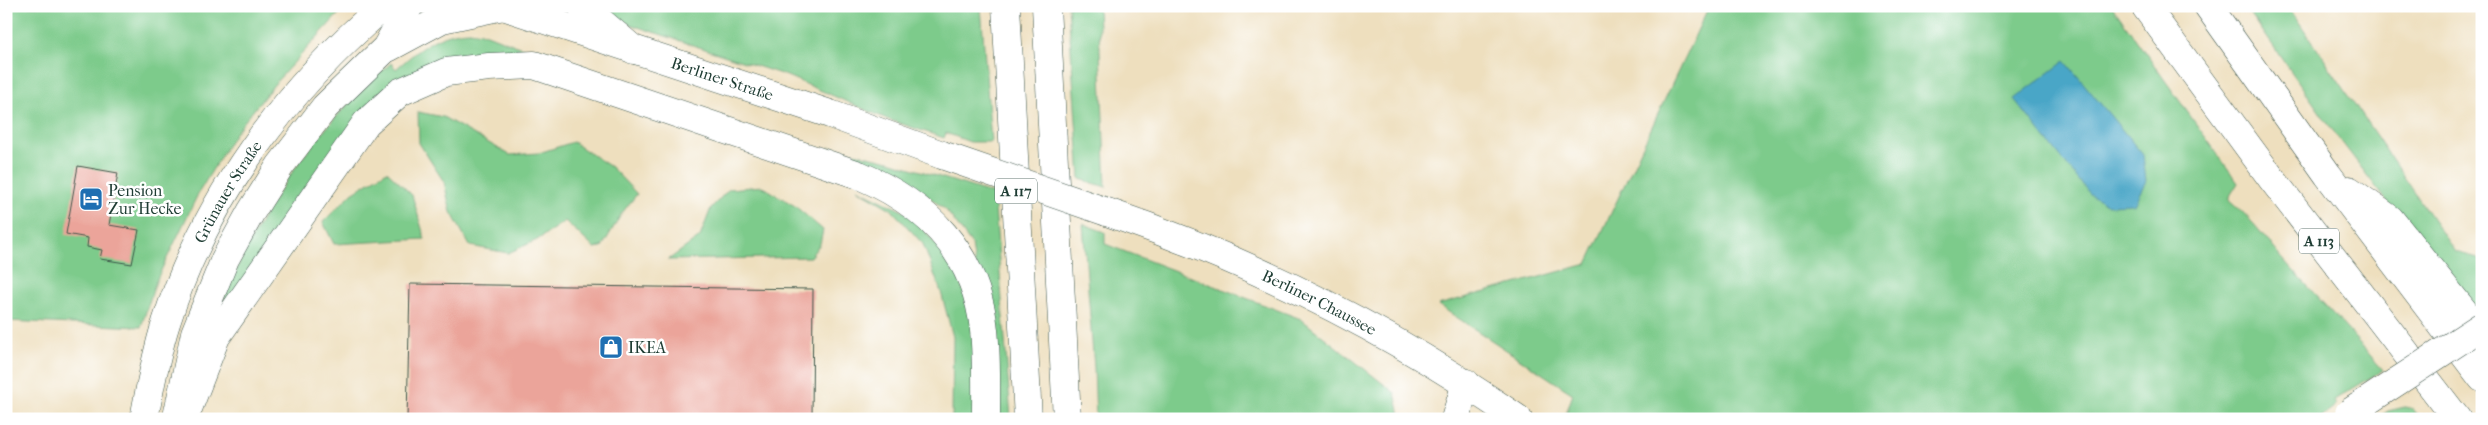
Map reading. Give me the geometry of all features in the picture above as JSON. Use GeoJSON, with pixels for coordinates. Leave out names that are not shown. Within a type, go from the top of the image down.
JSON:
{"type":"FeatureCollection","features":[{"type":"Feature","properties":{"kind":"main road","name":"Grünauer Straße"},"geometry":{"type":"LineString","coordinates":[[144,419],[166,323],[190,260],[222,197],[266,130],[318,70],[384,6]]}},
{"type":"Feature","properties":{"kind":"main road","name":"Grünauer Straße"},"geometry":{"type":"LineString","coordinates":[[177,419],[195,333],[225,259],[251,212],[280,166],[326,107],[386,48],[409,6]]}},
{"type":"Feature","properties":{"kind":"main road","name":"Grünauer Straße"},"geometry":{"type":"LineString","coordinates":[[386,48],[402,42],[423,28],[442,19],[503,6]]}},
{"type":"Feature","properties":{"kind":"main road","name":"Berliner Straße"},"geometry":{"type":"LineString","coordinates":[[503,6],[830,114],[942,156],[1107,212]]}},
{"type":"Feature","properties":{"kind":"main road"},"geometry":{"type":"LineString","coordinates":[[582,6],[634,50]]}},
{"type":"Feature","properties":{"kind":"main road"},"geometry":{"type":"LineString","coordinates":[[1002,6],[1008,36]]}},
{"type":"Feature","properties":{"kind":"main road","name":"A 117"},"geometry":{"type":"LineString","coordinates":[[1006,6],[1028,419]]}},
{"type":"Feature","properties":{"kind":"main road","name":"A 117"},"geometry":{"type":"LineString","coordinates":[[1046,6],[1067,419]]}},
{"type":"Feature","properties":{"kind":"main road","name":"A 113"},"geometry":{"type":"LineString","coordinates":[[2145,6],[2272,179],[2457,419]]}},
{"type":"Feature","properties":{"kind":"main road","name":"A 113"},"geometry":{"type":"LineString","coordinates":[[2208,6],[2328,175],[2482,378]]}},
{"type":"Feature","properties":{"kind":"main road"},"geometry":{"type":"LineString","coordinates":[[184,419],[216,337],[366,123],[400,92],[446,72],[489,67],[534,65],[859,175],[884,186],[908,200],[932,220],[952,243],[966,265],[976,290],[984,329],[986,419]]}},
{"type":"Feature","properties":{"kind":"main road"},"geometry":{"type":"LineString","coordinates":[[2328,175],[2390,219],[2482,334]]}},
{"type":"Feature","properties":{"kind":"main road","name":"Berliner Chaussee"},"geometry":{"type":"LineString","coordinates":[[1107,212],[1217,252],[1288,285],[1397,342],[1466,383],[1518,419]]}},
{"type":"Feature","properties":{"kind":"main road"},"geometry":{"type":"LineString","coordinates":[[2345,416],[2482,326]]}},
{"type":"Feature","properties":{"kind":"main road"},"geometry":{"type":"LineString","coordinates":[[1455,419],[1466,383]]}},
{"type":"Feature","properties":{"kind":"green space"},"geometry":{"type":"Polygon","coordinates":[[[6,6],[346,6],[277,81],[235,133],[199,192],[156,281],[141,327],[6,321],[6,6]]]}},
{"type":"Feature","properties":{"kind":"green space"},"geometry":{"type":"Polygon","coordinates":[[[592,6],[981,6],[991,142],[970,142],[946,133],[944,138],[887,119],[787,76],[629,24],[592,6]]]}},
{"type":"Feature","properties":{"kind":"green space"},"geometry":{"type":"Polygon","coordinates":[[[1068,6],[1098,6],[1106,187],[1080,179],[1068,6]]]}},
{"type":"Feature","properties":{"kind":"green space"},"geometry":{"type":"Polygon","coordinates":[[[1709,6],[2112,6],[2238,183],[2228,199],[2253,223],[2383,370],[2334,400],[2336,405],[2319,419],[1564,419],[1573,394],[1438,305],[1587,264],[1709,6]]]}},
{"type":"Feature","properties":{"kind":"green space"},"geometry":{"type":"Polygon","coordinates":[[[2245,6],[2288,6],[2455,252],[2482,259],[2482,303],[2470,310],[2331,128],[2245,6]]]}},
{"type":"Feature","properties":{"kind":"green space"},"geometry":{"type":"Polygon","coordinates":[[[470,31],[487,34],[532,52],[486,50],[425,68],[225,304],[223,301],[237,267],[272,202],[314,143],[338,115],[391,63],[396,69],[421,48],[439,38],[470,31]]]}},
{"type":"Feature","properties":{"kind":"green space"},"geometry":{"type":"Polygon","coordinates":[[[418,112],[443,117],[510,155],[539,153],[573,142],[611,167],[637,194],[622,213],[602,247],[594,248],[565,221],[537,240],[508,253],[470,246],[451,212],[444,182],[419,143],[418,112]]]}},
{"type":"Feature","properties":{"kind":"green space"},"geometry":{"type":"Polygon","coordinates":[[[829,147],[889,161],[994,194],[1011,419],[998,419],[972,245],[946,210],[912,184],[867,161],[829,147]]]}},
{"type":"Feature","properties":{"kind":"green space"},"geometry":{"type":"Polygon","coordinates":[[[387,171],[412,195],[425,239],[334,244],[323,222],[352,193],[387,171]]]}},
{"type":"Feature","properties":{"kind":"green space"},"geometry":{"type":"Polygon","coordinates":[[[762,186],[795,206],[823,230],[820,244],[810,257],[668,260],[700,237],[711,208],[729,189],[762,186]]]}},
{"type":"Feature","properties":{"kind":"green space"},"geometry":{"type":"Polygon","coordinates":[[[857,189],[911,215],[954,265],[974,317],[977,419],[952,419],[953,337],[941,292],[923,244],[891,209],[857,189]]]}},
{"type":"Feature","properties":{"kind":"green space"},"geometry":{"type":"Polygon","coordinates":[[[1083,224],[1105,232],[1105,244],[1301,319],[1395,393],[1401,419],[1096,419],[1083,224]]]}},
{"type":"Feature","properties":{"kind":"green space"},"geometry":{"type":"Polygon","coordinates":[[[2405,407],[2412,409],[2420,419],[2376,419],[2388,411],[2405,407]]]}},
{"type":"Feature","properties":{"kind":"water"},"geometry":{"type":"Polygon","coordinates":[[[2065,61],[2143,155],[2146,181],[2134,204],[2108,205],[2090,194],[2014,99],[2065,61]]]}},
{"type":"Feature","properties":{"kind":"building"},"geometry":{"type":"Polygon","coordinates":[[[78,166],[118,173],[109,225],[139,230],[132,264],[100,259],[102,250],[87,247],[88,238],[66,234],[78,166]]]}},
{"type":"Feature","properties":{"kind":"building","name":"IKEA"},"geometry":{"type":"Polygon","coordinates":[[[410,284],[813,289],[812,419],[407,419],[410,284]]]}},
{"type":"Feature","properties":{"kind":"place","name":"Pension Zur Hecke"},"geometry":{"type":"Point","coordinates":[91,199]}},
{"type":"Feature","properties":{"kind":"place","name":"IKEA"},"geometry":{"type":"Point","coordinates":[611,347]}}]}
